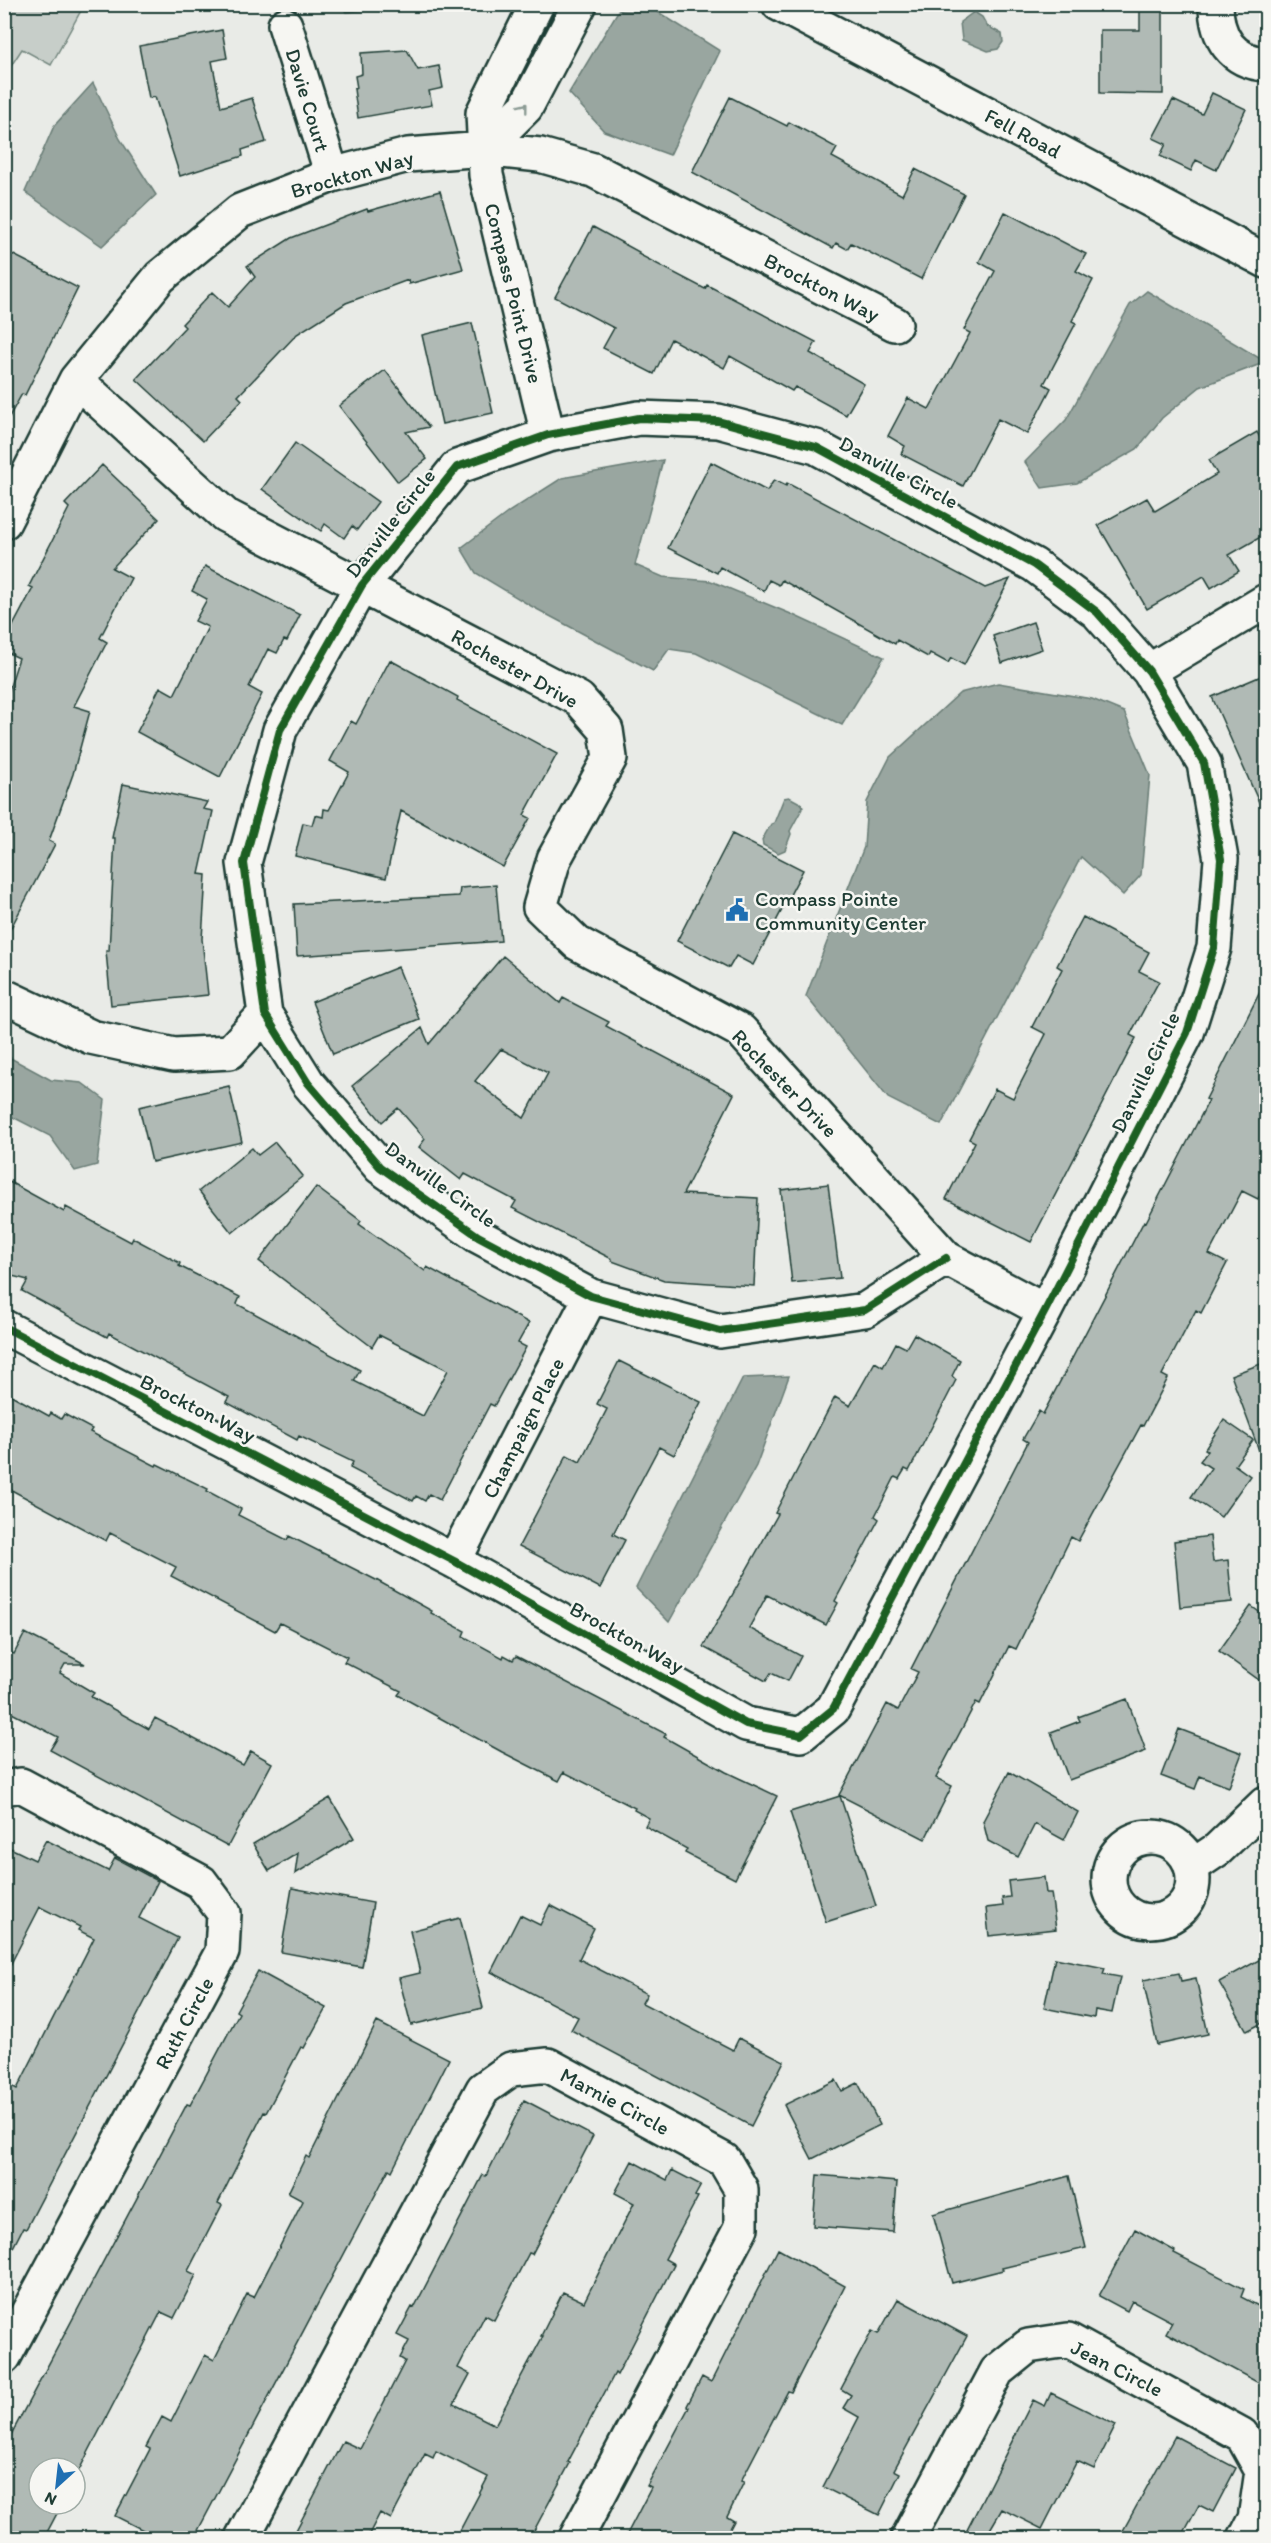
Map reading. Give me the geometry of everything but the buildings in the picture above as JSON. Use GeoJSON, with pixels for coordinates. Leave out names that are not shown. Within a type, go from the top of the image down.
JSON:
{"type":"FeatureCollection","features":[{"type":"Feature","properties":{"kind":"street"},"geometry":{"type":"LineString","coordinates":[[484,149],[526,107],[580,4]]}},
{"type":"Feature","properties":{"kind":"street","name":"Fell Road"},"geometry":{"type":"LineString","coordinates":[[779,4],[1266,261]]}},
{"type":"Feature","properties":{"kind":"street"},"geometry":{"type":"LineString","coordinates":[[1216,4],[1219,28],[1225,45],[1238,56],[1266,64]]}},
{"type":"Feature","properties":{"kind":"street"},"geometry":{"type":"LineString","coordinates":[[532,14],[561,42]]}},
{"type":"Feature","properties":{"kind":"street","name":"Compass Point Drive"},"geometry":{"type":"LineString","coordinates":[[532,14],[483,113],[484,149],[486,175],[548,435]]}},
{"type":"Feature","properties":{"kind":"street","name":"Davie Court"},"geometry":{"type":"LineString","coordinates":[[285,26],[332,176]]}},
{"type":"Feature","properties":{"kind":"street","name":"Brockton Way"},"geometry":{"type":"LineString","coordinates":[[4,522],[76,380],[160,277],[240,211],[332,176],[408,155],[484,149],[540,154],[593,170],[895,324]]}},
{"type":"Feature","properties":{"kind":"street","name":"Rochester Drive"},"geometry":{"type":"LineString","coordinates":[[76,380],[225,515],[579,699],[606,730],[610,758],[554,859],[540,907],[577,943],[741,1031],[946,1258],[1045,1311]]}},
{"type":"Feature","properties":{"kind":"street","name":"Danville Circle"},"geometry":{"type":"LineString","coordinates":[[946,1258],[865,1310],[720,1331],[591,1296],[478,1236],[380,1167],[308,1083],[265,1014],[244,863],[280,730],[362,585],[457,467],[548,435],[639,418],[718,420],[816,447],[1034,565],[1097,612],[1149,671],[1204,763],[1221,859],[1214,948],[1187,1033],[1045,1311]]}},
{"type":"Feature","properties":{"kind":"street"},"geometry":{"type":"LineString","coordinates":[[1149,671],[1266,601]]}},
{"type":"Feature","properties":{"kind":"street"},"geometry":{"type":"LineString","coordinates":[[4,996],[91,1037],[174,1055],[230,1052],[265,1014]]}},
{"type":"Feature","properties":{"kind":"street","name":"Champaign Place"},"geometry":{"type":"LineString","coordinates":[[454,1561],[591,1296]]}},
{"type":"Feature","properties":{"kind":"street","name":"Brockton Way"},"geometry":{"type":"LineString","coordinates":[[4,1327],[454,1561],[746,1724],[801,1735],[834,1709],[1045,1311]]}},
{"type":"Feature","properties":{"kind":"street","name":"Ruth Circle"},"geometry":{"type":"LineString","coordinates":[[4,1788],[21,1785],[201,1882],[224,1913],[222,1952],[4,2357]]}},
{"type":"Feature","properties":{"kind":"street"},"geometry":{"type":"LineString","coordinates":[[1191,1867],[1218,1849],[1266,1803]]}},
{"type":"Feature","properties":{"kind":"street","name":"Marnie Circle"},"geometry":{"type":"LineString","coordinates":[[242,2538],[483,2089],[511,2069],[548,2065],[724,2160],[741,2189],[741,2228],[576,2538]]}},
{"type":"Feature","properties":{"kind":"street","name":"Jean Circle"},"geometry":{"type":"LineString","coordinates":[[908,2538],[997,2371],[1028,2346],[1068,2340],[1242,2435],[1262,2471],[1255,2519],[1245,2538]]}},
{"type":"Feature","properties":{"kind":"shaded area"},"geometry":{"type":"Polygon","coordinates":[[[5,4],[84,5],[51,65],[22,49],[5,75],[5,4]]]}},
{"type":"Feature","properties":{"kind":"shaded area"},"geometry":{"type":"Polygon","coordinates":[[[636,4],[647,5],[720,51],[670,155],[604,131],[569,93],[618,11],[636,4]]]}},
{"type":"Feature","properties":{"kind":"shaded area"},"geometry":{"type":"Polygon","coordinates":[[[340,5],[425,5],[346,12],[340,5]]]}},
{"type":"Feature","properties":{"kind":"shaded area"},"geometry":{"type":"Polygon","coordinates":[[[974,12],[982,17],[987,26],[1002,34],[1003,42],[998,49],[988,51],[962,40],[960,22],[974,12]]]}},
{"type":"Feature","properties":{"kind":"shaded area"},"geometry":{"type":"Polygon","coordinates":[[[93,83],[120,139],[156,195],[102,246],[25,192],[54,126],[93,83]]]}},
{"type":"Feature","properties":{"kind":"shaded area"},"geometry":{"type":"Polygon","coordinates":[[[1147,291],[1266,362],[1200,387],[1162,418],[1137,449],[1077,483],[1042,488],[1025,462],[1066,420],[1130,305],[1147,291]]]}},
{"type":"Feature","properties":{"kind":"shaded area"},"geometry":{"type":"Polygon","coordinates":[[[663,460],[635,565],[663,577],[711,581],[791,614],[884,657],[842,725],[696,653],[669,649],[653,671],[531,606],[476,573],[461,548],[510,511],[562,478],[663,460]]]}},
{"type":"Feature","properties":{"kind":"shaded area"},"geometry":{"type":"Polygon","coordinates":[[[998,683],[1092,699],[1124,712],[1150,775],[1141,875],[1123,895],[1081,857],[941,1125],[888,1098],[806,996],[864,847],[867,802],[890,757],[960,693],[998,683]]]}},
{"type":"Feature","properties":{"kind":"shaded area"},"geometry":{"type":"Polygon","coordinates":[[[789,797],[802,804],[803,807],[790,831],[785,850],[778,853],[763,845],[762,840],[771,824],[774,823],[784,798],[789,797]]]}},
{"type":"Feature","properties":{"kind":"shaded area"},"geometry":{"type":"Polygon","coordinates":[[[5,1055],[51,1080],[82,1083],[105,1100],[97,1165],[75,1171],[50,1136],[5,1113],[5,1055]]]}},
{"type":"Feature","properties":{"kind":"shaded area"},"geometry":{"type":"Polygon","coordinates":[[[789,1376],[756,1466],[669,1622],[636,1588],[743,1378],[789,1376]]]}},
{"type":"Feature","properties":{"kind":"cycle path"},"geometry":{"type":"LineString","coordinates":[[4,1327],[454,1561],[746,1724],[801,1735],[833,1709],[1045,1311],[1187,1033],[1214,948],[1221,859],[1204,763],[1149,671],[1097,612],[1034,565],[816,447],[718,421],[639,418],[548,435],[457,467],[362,585],[280,730],[244,863],[265,1014],[308,1083],[380,1167],[478,1236],[591,1296],[720,1331],[865,1310],[946,1258]]}},
{"type":"Feature","properties":{"kind":"place","name":"Compass Pointe Community Center"},"geometry":{"type":"Point","coordinates":[737,910]}}]}
